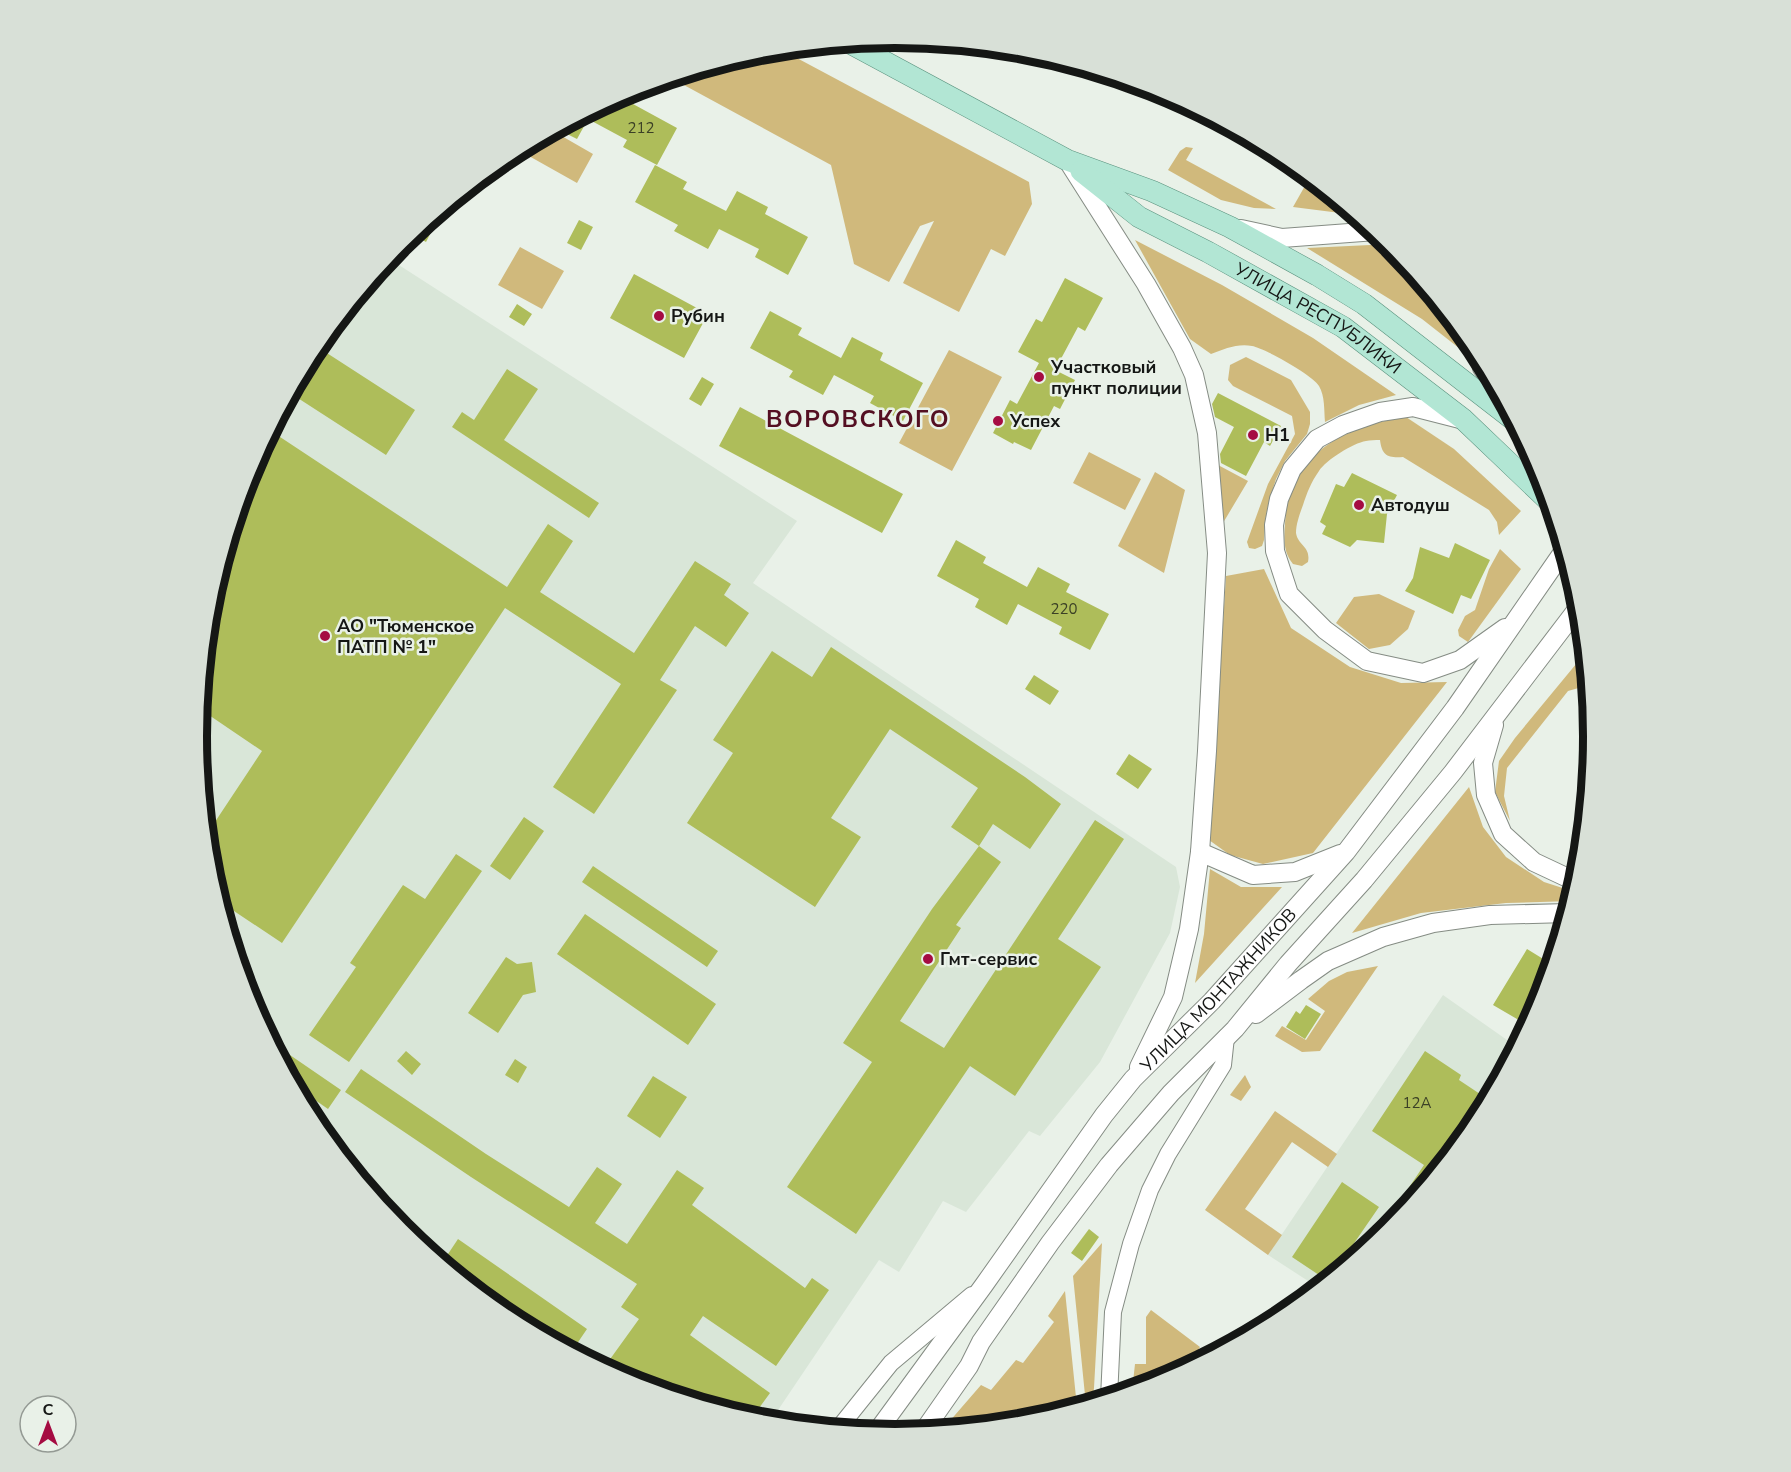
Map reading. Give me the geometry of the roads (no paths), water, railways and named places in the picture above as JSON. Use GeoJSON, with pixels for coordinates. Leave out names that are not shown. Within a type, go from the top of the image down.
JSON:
{"type":"FeatureCollection","features":[{"type":"Feature","properties":{"kind":"main road","name":"УЛИЦА РЕСПУБЛИКИ"},"geometry":{"type":"LineString","coordinates":[[861,49],[1067,160],[1152,191],[1230,227],[1317,275],[1364,304],[1501,410]]}},
{"type":"Feature","properties":{"kind":"main road","name":"УЛИЦА РЕСПУБЛИКИ"},"geometry":{"type":"LineString","coordinates":[[1067,160],[1139,217],[1208,252],[1343,327],[1463,419],[1537,489]]}},
{"type":"Feature","properties":{"kind":"main road"},"geometry":{"type":"LineString","coordinates":[[1067,160],[1146,284],[1182,348],[1194,375],[1207,433],[1217,553],[1200,852],[1189,929],[1173,997],[1133,1079]]}},
{"type":"Feature","properties":{"kind":"main road"},"geometry":{"type":"LineString","coordinates":[[1230,227],[1282,238],[1363,232]]}},
{"type":"Feature","properties":{"kind":"main road"},"geometry":{"type":"LineString","coordinates":[[1463,419],[1413,407],[1380,411],[1317,438],[1292,469],[1279,499],[1274,525],[1275,550],[1289,594],[1325,630],[1367,661],[1423,673],[1460,660],[1516,620]]}},
{"type":"Feature","properties":{"kind":"main road","name":"УЛИЦА МОНТАЖНИКОВ"},"geometry":{"type":"LineString","coordinates":[[882,1424],[1104,1115],[1133,1079],[1212,1001],[1346,852],[1455,708],[1560,557]]}},
{"type":"Feature","properties":{"kind":"main road","name":"УЛИЦА МОНТАЖНИКОВ"},"geometry":{"type":"LineString","coordinates":[[929,1423],[969,1366],[981,1342],[1050,1243],[1109,1165],[1171,1093],[1231,1033],[1288,964],[1371,871],[1496,718],[1572,615]]}},
{"type":"Feature","properties":{"kind":"main road"},"geometry":{"type":"LineString","coordinates":[[1496,718],[1484,763],[1486,795],[1503,834],[1534,862],[1568,878]]}},
{"type":"Feature","properties":{"kind":"main road"},"geometry":{"type":"LineString","coordinates":[[1200,852],[1253,875],[1295,872],[1346,852]]}},
{"type":"Feature","properties":{"kind":"main road"},"geometry":{"type":"LineString","coordinates":[[1231,1033],[1328,961],[1383,938],[1433,923],[1490,915],[1560,913]]}},
{"type":"Feature","properties":{"kind":"street"},"geometry":{"type":"LineString","coordinates":[[1109,1389],[1113,1312],[1131,1245],[1150,1190],[1168,1154],[1223,1065],[1231,1033]]}},
{"type":"Feature","properties":{"kind":"street"},"geometry":{"type":"LineString","coordinates":[[843,1422],[891,1363],[984,1285]]}},
{"type":"Feature","properties":{"kind":"place","name":"Рубин"},"geometry":{"type":"Point","coordinates":[659,316]}},
{"type":"Feature","properties":{"kind":"place","name":"Участковый пункт полиции"},"geometry":{"type":"Point","coordinates":[1039,377]}},
{"type":"Feature","properties":{"kind":"place","name":"Успех"},"geometry":{"type":"Point","coordinates":[998,421]}},
{"type":"Feature","properties":{"kind":"place","name":"Н1"},"geometry":{"type":"Point","coordinates":[1253,435]}},
{"type":"Feature","properties":{"kind":"place","name":"Автодуш"},"geometry":{"type":"Point","coordinates":[1359,505]}},
{"type":"Feature","properties":{"kind":"place","name":"АО \"Тюменское ПАТП № 1\""},"geometry":{"type":"Point","coordinates":[325,636]}},
{"type":"Feature","properties":{"kind":"place","name":"Гмт-сервис"},"geometry":{"type":"Point","coordinates":[928,959]}},
{"type":"Feature","properties":{"kind":"district","name":"ВОРОВСКОГО"},"geometry":{"type":"Point","coordinates":[858,419]}}]}
